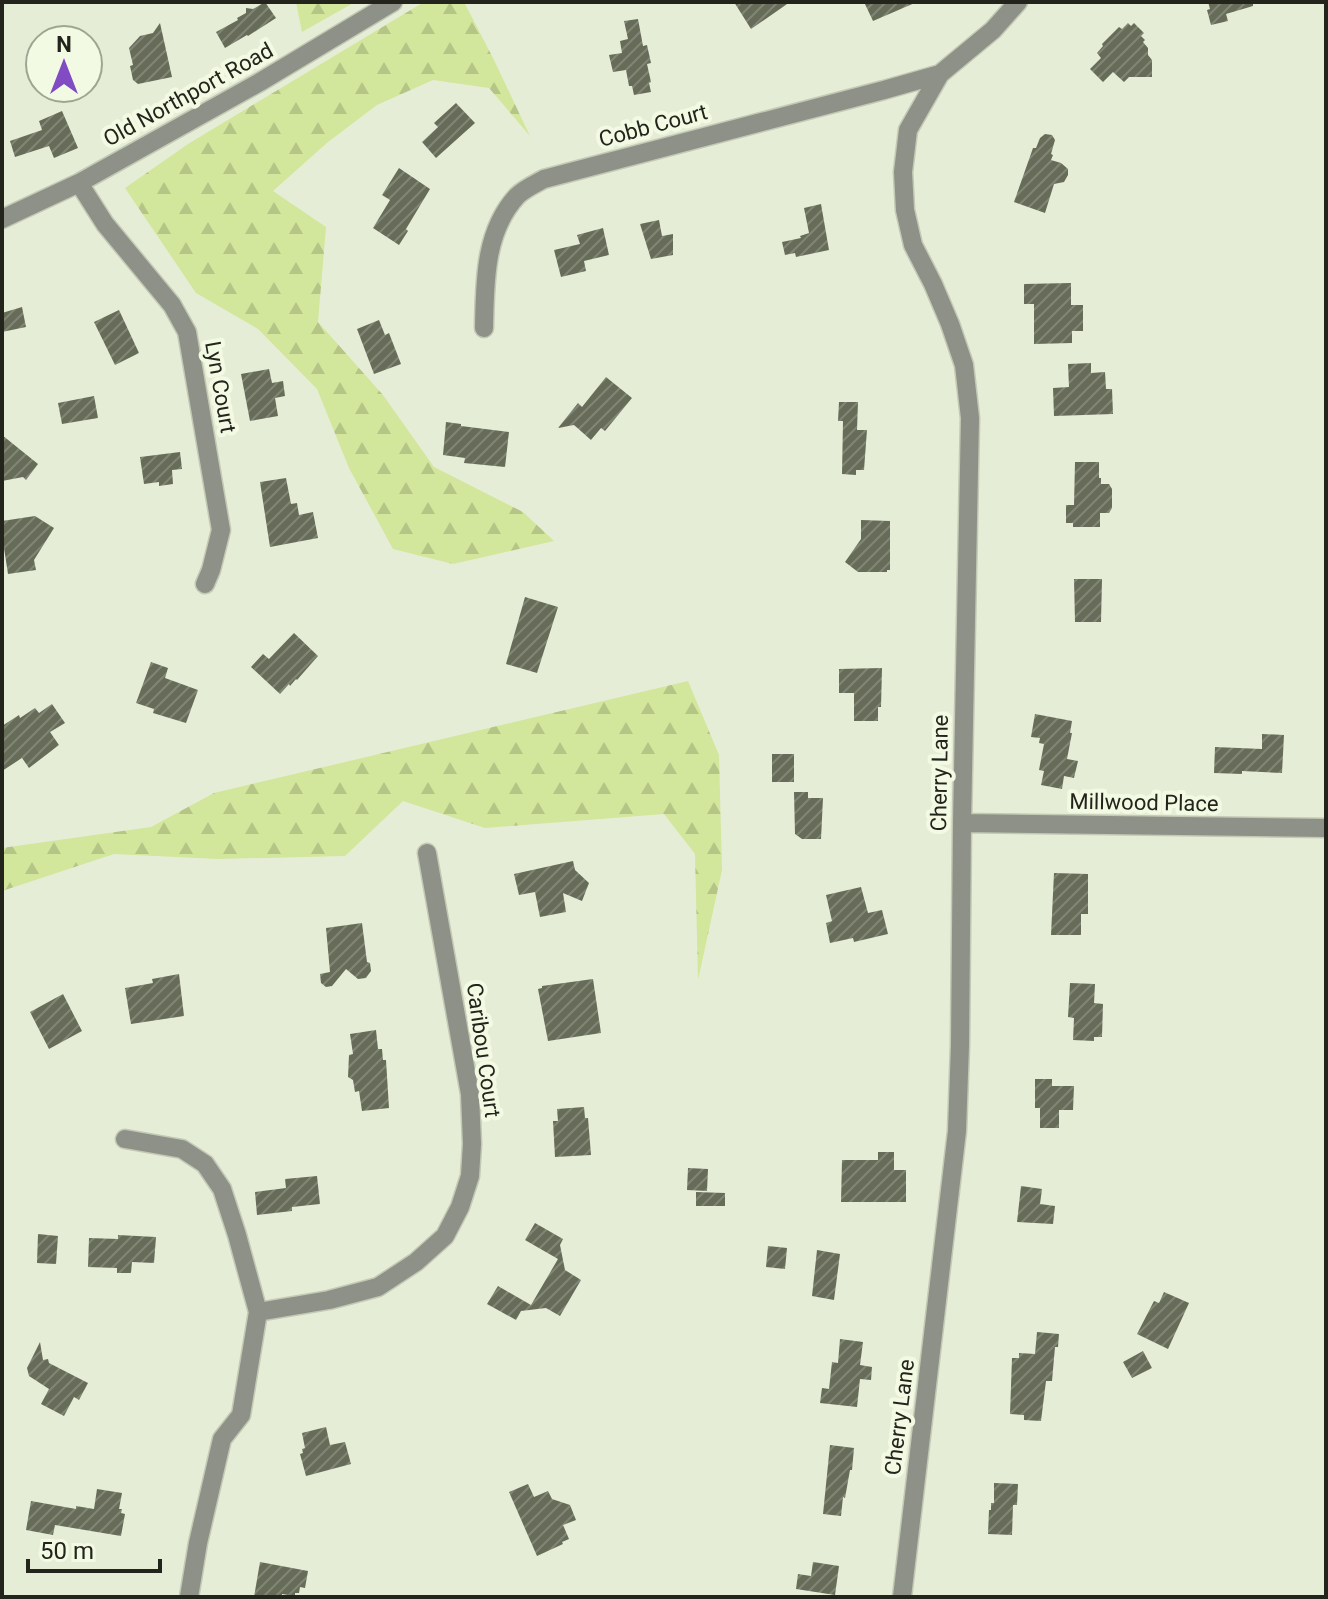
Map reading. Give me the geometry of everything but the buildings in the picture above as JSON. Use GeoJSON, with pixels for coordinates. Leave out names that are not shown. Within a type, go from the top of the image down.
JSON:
{"type":"FeatureCollection","features":[{"type":"Feature","properties":{"kind":"street","name":"Old Northport Road"},"geometry":{"type":"LineString","coordinates":[[2,219],[79,183],[260,82],[393,2]]}},
{"type":"Feature","properties":{"kind":"street","name":"Cherry Lane"},"geometry":{"type":"LineString","coordinates":[[902,1597],[957,1131],[970,418],[964,365],[933,284],[913,245],[905,210],[903,172],[908,130],[940,74],[993,30],[1018,2]]}},
{"type":"Feature","properties":{"kind":"street","name":"Cobb Court"},"geometry":{"type":"LineString","coordinates":[[484,328],[485,277],[492,243],[506,211],[519,194],[544,179],[940,74]]}},
{"type":"Feature","properties":{"kind":"street","name":"Lyn Court"},"geometry":{"type":"LineString","coordinates":[[79,183],[105,224],[172,305],[187,332],[221,530],[205,584]]}},
{"type":"Feature","properties":{"kind":"street","name":"Millwood Place"},"geometry":{"type":"LineString","coordinates":[[962,823],[1326,828]]}},
{"type":"Feature","properties":{"kind":"street","name":"Caribou Court"},"geometry":{"type":"LineString","coordinates":[[258,1312],[329,1300],[378,1287],[416,1262],[445,1236],[460,1207],[470,1176],[470,1094],[427,853]]}},
{"type":"Feature","properties":{"kind":"street"},"geometry":{"type":"LineString","coordinates":[[125,1139],[182,1149],[205,1164],[222,1189],[258,1312],[241,1415],[222,1439],[189,1597]]}},
{"type":"Feature","properties":{"kind":"green space"},"geometry":{"type":"Polygon","coordinates":[[[296,2],[355,2],[302,32],[296,2]]]}},
{"type":"Feature","properties":{"kind":"green space"},"geometry":{"type":"Polygon","coordinates":[[[424,2],[464,2],[530,136],[489,88],[433,80],[377,105],[328,142],[273,191],[326,227],[318,322],[383,395],[434,467],[523,512],[554,541],[453,564],[393,549],[349,468],[317,389],[258,329],[196,293],[125,188],[188,144],[424,2]]]}},
{"type":"Feature","properties":{"kind":"green space"},"geometry":{"type":"Polygon","coordinates":[[[688,681],[719,755],[722,870],[698,980],[695,854],[664,814],[485,828],[403,801],[345,856],[218,859],[114,854],[2,891],[2,848],[151,827],[214,793],[688,681]]]}}]}
